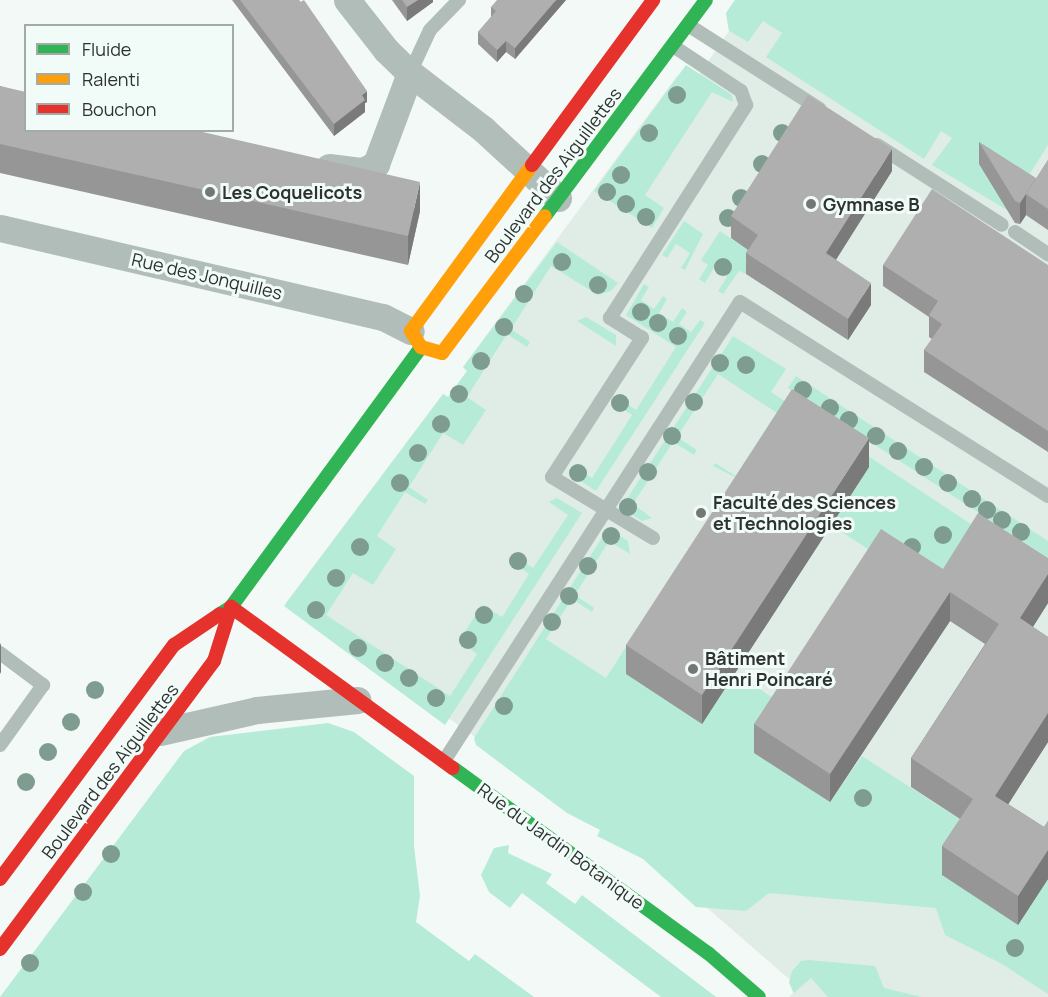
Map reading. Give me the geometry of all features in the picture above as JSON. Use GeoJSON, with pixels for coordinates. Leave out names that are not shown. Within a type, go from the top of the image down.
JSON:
{"type":"FeatureCollection","features":[{"type":"Feature","properties":{"kind":"main road","name":"Boulevard des Aiguillettes"},"geometry":{"type":"LineString","coordinates":[[0,949],[219,654],[231,607],[416,339],[526,170],[654,0]]}},
{"type":"Feature","properties":{"kind":"main road","name":"Boulevard des Aiguillettes"},"geometry":{"type":"LineString","coordinates":[[416,339],[442,353],[706,0]]}},
{"type":"Feature","properties":{"kind":"main road","name":"Boulevard des Aiguillettes"},"geometry":{"type":"LineString","coordinates":[[0,879],[174,645],[231,607]]}},
{"type":"Feature","properties":{"kind":"main road","name":"Rue du Jardin Botanique"},"geometry":{"type":"LineString","coordinates":[[231,607],[708,953],[759,997]]}},
{"type":"Feature","properties":{"kind":"street"},"geometry":{"type":"LineString","coordinates":[[347,0],[386,50],[410,73],[483,129],[558,198]]}},
{"type":"Feature","properties":{"kind":"street"},"geometry":{"type":"LineString","coordinates":[[299,160],[345,171],[363,171],[376,164],[410,73]]}},
{"type":"Feature","properties":{"kind":"street","name":"Rue des Jonquilles"},"geometry":{"type":"LineString","coordinates":[[0,228],[383,317],[416,339]]}},
{"type":"Feature","properties":{"kind":"street"},"geometry":{"type":"LineString","coordinates":[[160,732],[257,710],[358,700]]}},
{"type":"Feature","properties":{"kind":"lane"},"geometry":{"type":"LineString","coordinates":[[410,73],[430,30],[459,0]]}},
{"type":"Feature","properties":{"kind":"lane"},"geometry":{"type":"LineString","coordinates":[[688,25],[828,114]]}},
{"type":"Feature","properties":{"kind":"lane"},"geometry":{"type":"LineString","coordinates":[[653,538],[552,477],[642,338],[610,318],[746,105],[741,91],[673,46]]}},
{"type":"Feature","properties":{"kind":"lane"},"geometry":{"type":"LineString","coordinates":[[867,139],[1002,225]]}},
{"type":"Feature","properties":{"kind":"lane"},"geometry":{"type":"LineString","coordinates":[[1015,232],[1048,254]]}},
{"type":"Feature","properties":{"kind":"lane"},"geometry":{"type":"LineString","coordinates":[[444,761],[740,302],[1048,496]]}},
{"type":"Feature","properties":{"kind":"lane"},"geometry":{"type":"LineString","coordinates":[[0,653],[43,685],[0,745]]}},
{"type":"Feature","properties":{"kind":"shaded area","name":"Faculté des Sciences et Technologies"},"geometry":{"type":"Polygon","coordinates":[[[735,0],[1048,0],[1048,997],[789,997],[793,993],[789,979],[697,899],[561,797],[285,604],[443,394],[448,397],[467,371],[463,367],[677,76],[698,76],[729,31],[726,13],[735,0]]]}},
{"type":"Feature","properties":{"kind":"green space"},"geometry":{"type":"Polygon","coordinates":[[[735,0],[1048,0],[1048,145],[1007,210],[932,165],[952,138],[941,131],[924,159],[766,57],[782,33],[763,21],[748,42],[729,31],[726,13],[735,0]]]}},
{"type":"Feature","properties":{"kind":"green space"},"geometry":{"type":"Polygon","coordinates":[[[686,65],[732,95],[733,102],[712,92],[645,195],[664,208],[652,228],[594,191],[686,65]]]}},
{"type":"Feature","properties":{"kind":"green space"},"geometry":{"type":"Polygon","coordinates":[[[684,221],[703,234],[685,270],[681,268],[690,253],[676,244],[667,258],[662,255],[684,221]]]}},
{"type":"Feature","properties":{"kind":"green space"},"geometry":{"type":"Polygon","coordinates":[[[720,231],[758,257],[746,274],[739,271],[723,294],[718,291],[727,277],[714,268],[705,283],[699,279],[708,265],[701,260],[720,231]]]}},
{"type":"Feature","properties":{"kind":"green space"},"geometry":{"type":"Polygon","coordinates":[[[557,242],[618,283],[611,291],[598,295],[551,266],[511,329],[530,342],[527,347],[507,334],[467,397],[486,410],[463,445],[443,433],[409,487],[428,500],[425,504],[405,492],[377,536],[396,549],[373,585],[353,573],[326,615],[450,696],[477,654],[459,641],[482,605],[502,617],[529,574],[511,561],[514,556],[533,568],[568,515],[549,502],[557,498],[582,513],[445,725],[284,606],[443,394],[448,397],[467,371],[463,367],[557,242]]]}},
{"type":"Feature","properties":{"kind":"green space"},"geometry":{"type":"Polygon","coordinates":[[[644,284],[649,287],[641,300],[654,309],[663,296],[667,299],[659,313],[673,322],[682,308],[687,312],[679,324],[691,332],[700,320],[705,323],[596,491],[573,476],[572,466],[592,478],[632,415],[613,403],[617,397],[636,410],[676,347],[626,315],[644,284]]]}},
{"type":"Feature","properties":{"kind":"green space"},"geometry":{"type":"Polygon","coordinates":[[[586,317],[616,335],[616,346],[577,321],[586,317]]]}},
{"type":"Feature","properties":{"kind":"green space"},"geometry":{"type":"Polygon","coordinates":[[[733,336],[786,369],[771,392],[989,536],[943,598],[831,525],[713,466],[715,463],[736,476],[777,413],[718,374],[677,437],[697,450],[694,455],[673,442],[633,504],[652,518],[642,521],[621,508],[733,336]]]}},
{"type":"Feature","properties":{"kind":"green space"},"geometry":{"type":"Polygon","coordinates":[[[796,376],[1048,541],[1048,558],[788,388],[796,376]]]}},
{"type":"Feature","properties":{"kind":"green space"},"geometry":{"type":"Polygon","coordinates":[[[608,528],[628,541],[630,554],[609,541],[575,595],[594,608],[592,612],[572,599],[546,639],[606,678],[629,642],[702,723],[736,673],[785,706],[830,802],[862,756],[973,828],[943,875],[1018,925],[1048,879],[1048,994],[1002,964],[945,935],[936,908],[769,893],[746,911],[696,907],[643,859],[597,836],[600,830],[567,813],[476,745],[474,738],[608,528]]]}},
{"type":"Feature","properties":{"kind":"green space"},"geometry":{"type":"Polygon","coordinates":[[[328,723],[354,732],[414,776],[414,846],[420,896],[416,922],[469,961],[475,954],[534,997],[0,997],[184,751],[210,737],[328,723]]]}},
{"type":"Feature","properties":{"kind":"green space"},"geometry":{"type":"Polygon","coordinates":[[[509,845],[508,853],[552,874],[546,883],[575,904],[582,895],[716,997],[661,997],[522,893],[510,908],[489,892],[481,875],[494,848],[509,845]]]}},
{"type":"Feature","properties":{"kind":"green space"},"geometry":{"type":"Polygon","coordinates":[[[801,961],[875,966],[884,988],[922,997],[828,997],[811,978],[794,993],[789,983],[792,971],[801,961]]]}},
{"type":"Feature","properties":{"kind":"building"},"geometry":{"type":"Polygon","coordinates":[[[240,0],[299,0],[300,2],[304,0],[367,91],[362,95],[365,100],[334,124],[240,0]]]}},
{"type":"Feature","properties":{"kind":"building"},"geometry":{"type":"Polygon","coordinates":[[[402,0],[418,0],[407,7],[402,0]]]}},
{"type":"Feature","properties":{"kind":"building"},"geometry":{"type":"Polygon","coordinates":[[[497,0],[556,0],[515,48],[506,41],[497,50],[478,32],[496,11],[491,7],[497,0]]]}},
{"type":"Feature","properties":{"kind":"building"},"geometry":{"type":"Polygon","coordinates":[[[0,86],[24,92],[24,132],[203,132],[420,182],[408,236],[0,144],[0,86]]]}},
{"type":"Feature","properties":{"kind":"building","name":"Gymnase B"},"geometry":{"type":"Polygon","coordinates":[[[808,95],[892,149],[826,253],[871,283],[848,319],[746,253],[758,235],[731,216],[808,95]]]}},
{"type":"Feature","properties":{"kind":"building"},"geometry":{"type":"Polygon","coordinates":[[[979,142],[1036,178],[1020,203],[1015,201],[979,142]]]}},
{"type":"Feature","properties":{"kind":"building"},"geometry":{"type":"Polygon","coordinates":[[[1048,160],[1048,209],[1026,194],[1048,160]]]}},
{"type":"Feature","properties":{"kind":"building"},"geometry":{"type":"Polygon","coordinates":[[[932,189],[1048,265],[1048,431],[924,350],[942,324],[929,315],[938,301],[883,265],[932,189]]]}},
{"type":"Feature","properties":{"kind":"building"},"geometry":{"type":"Polygon","coordinates":[[[792,389],[869,438],[702,695],[626,645],[792,389]]]}},
{"type":"Feature","properties":{"kind":"building"},"geometry":{"type":"Polygon","coordinates":[[[978,513],[1048,558],[1048,574],[1020,618],[1048,637],[1048,713],[995,796],[1044,827],[1048,821],[1048,850],[1018,896],[942,846],[973,799],[911,758],[999,624],[950,592],[830,774],[754,724],[881,529],[943,569],[978,513]]]}},
{"type":"Feature","properties":{"kind":"traffic: fast"},"geometry":{"type":"LineString","coordinates":[[545,216],[706,0]]}},
{"type":"Feature","properties":{"kind":"traffic: fast"},"geometry":{"type":"LineString","coordinates":[[220,614],[231,607],[421,347]]}},
{"type":"Feature","properties":{"kind":"traffic: fast"},"geometry":{"type":"LineString","coordinates":[[453,768],[708,953],[759,997]]}},
{"type":"Feature","properties":{"kind":"traffic: slow"},"geometry":{"type":"LineString","coordinates":[[532,165],[411,331],[421,347],[442,353],[545,216]]}},
{"type":"Feature","properties":{"kind":"traffic: jam"},"geometry":{"type":"LineString","coordinates":[[532,165],[653,0]]}},
{"type":"Feature","properties":{"kind":"traffic: jam"},"geometry":{"type":"LineString","coordinates":[[231,607],[453,768]]}},
{"type":"Feature","properties":{"kind":"traffic: jam"},"geometry":{"type":"LineString","coordinates":[[0,949],[214,661],[231,607]]}},
{"type":"Feature","properties":{"kind":"traffic: jam"},"geometry":{"type":"LineString","coordinates":[[0,879],[174,645],[220,614]]}},
{"type":"Feature","properties":{"kind":"place","name":"Les Coquelicots"},"geometry":{"type":"Point","coordinates":[210,192]}},
{"type":"Feature","properties":{"kind":"place","name":"Gymnase B"},"geometry":{"type":"Point","coordinates":[811,204]}},
{"type":"Feature","properties":{"kind":"place","name":"Faculté des Sciences et Technologies"},"geometry":{"type":"Point","coordinates":[701,513]}},
{"type":"Feature","properties":{"kind":"place","name":"Bâtiment Henri Poincaré"},"geometry":{"type":"Point","coordinates":[693,669]}}]}
